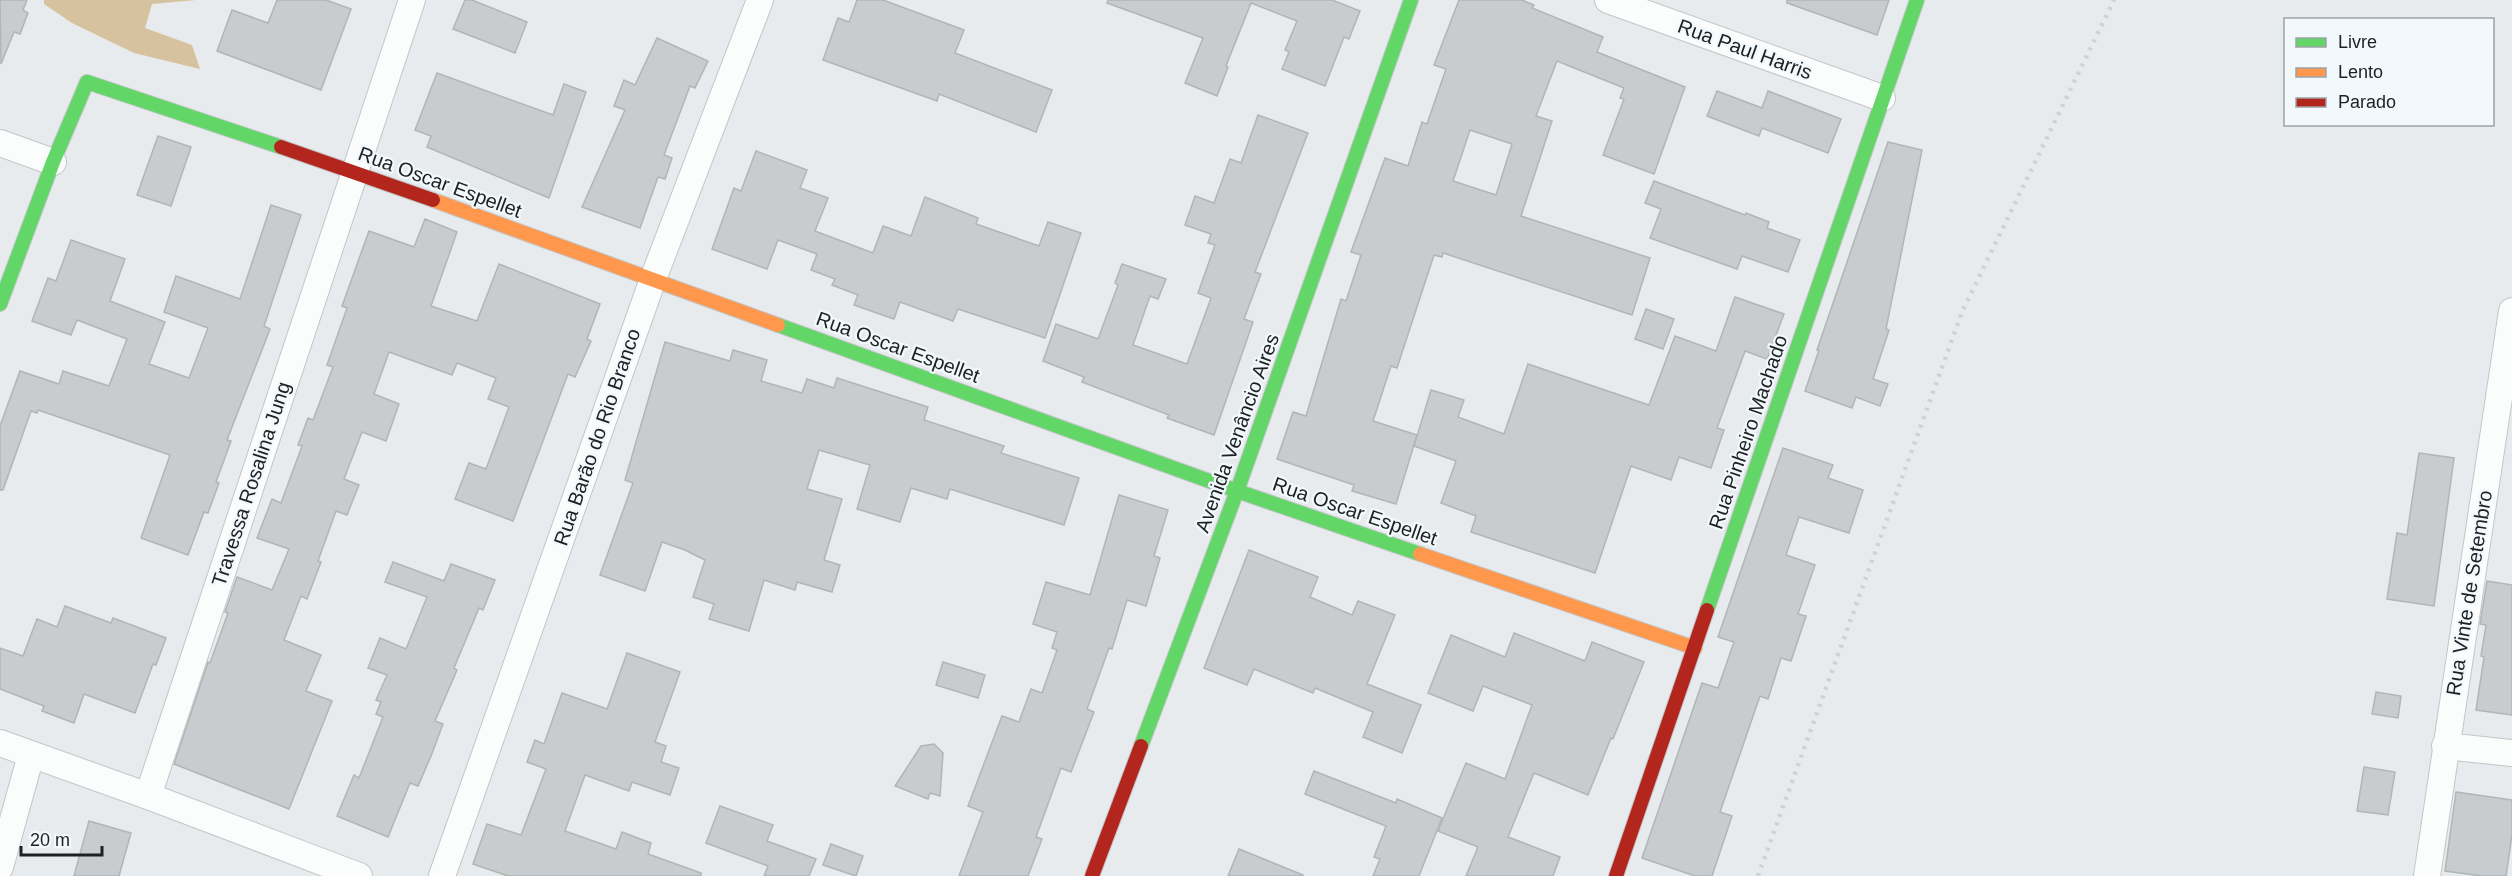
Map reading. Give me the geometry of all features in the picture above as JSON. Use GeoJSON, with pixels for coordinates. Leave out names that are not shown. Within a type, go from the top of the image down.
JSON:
{"type":"FeatureCollection","features":[{"type":"Feature","properties":{"kind":"street","name":"Travessa Rosalina Jung"},"geometry":{"type":"LineString","coordinates":[[148,796],[412,0]]}},
{"type":"Feature","properties":{"kind":"street","name":"Rua Barão do Rio Branco"},"geometry":{"type":"LineString","coordinates":[[442,876],[653,279],[760,0]]}},
{"type":"Feature","properties":{"kind":"street","name":"Avenida Venâncio Aires"},"geometry":{"type":"LineString","coordinates":[[1092,876],[1237,491],[1411,0]]}},
{"type":"Feature","properties":{"kind":"street","name":"Rua Paul Harris"},"geometry":{"type":"LineString","coordinates":[[1608,0],[1882,98]]}},
{"type":"Feature","properties":{"kind":"street","name":"Rua Pinheiro Machado"},"geometry":{"type":"LineString","coordinates":[[1616,876],[1917,0]]}},
{"type":"Feature","properties":{"kind":"street","name":"Rua Oscar Espellet"},"geometry":{"type":"LineString","coordinates":[[53,162],[87,82],[354,171],[1237,491],[1695,648]]}},
{"type":"Feature","properties":{"kind":"street"},"geometry":{"type":"LineString","coordinates":[[0,143],[53,162],[0,304]]}},
{"type":"Feature","properties":{"kind":"street","name":"Rua Vinte de Setembro"},"geometry":{"type":"LineString","coordinates":[[2427,876],[2512,311]]}},
{"type":"Feature","properties":{"kind":"street"},"geometry":{"type":"LineString","coordinates":[[0,743],[359,876]]}},
{"type":"Feature","properties":{"kind":"street"},"geometry":{"type":"LineString","coordinates":[[2445,746],[2512,753]]}},
{"type":"Feature","properties":{"kind":"street"},"geometry":{"type":"LineString","coordinates":[[0,867],[31,755]]}},
{"type":"Feature","properties":{"kind":"shaded area"},"geometry":{"type":"Polygon","coordinates":[[[44,0],[196,0],[152,4],[145,28],[192,45],[200,69],[134,53],[72,23],[44,4],[44,0]]]}},
{"type":"Feature","properties":{"kind":"building"},"geometry":{"type":"Polygon","coordinates":[[[0,0],[27,0],[23,10],[28,13],[20,34],[14,32],[1,64],[0,0]]]}},
{"type":"Feature","properties":{"kind":"building"},"geometry":{"type":"Polygon","coordinates":[[[277,0],[326,0],[351,9],[321,90],[217,51],[232,10],[268,23],[277,0]]]}},
{"type":"Feature","properties":{"kind":"building"},"geometry":{"type":"Polygon","coordinates":[[[465,0],[472,0],[527,22],[515,53],[453,29],[465,0]]]}},
{"type":"Feature","properties":{"kind":"building"},"geometry":{"type":"Polygon","coordinates":[[[857,0],[883,0],[964,30],[955,53],[1052,90],[1036,132],[939,94],[937,101],[823,60],[838,18],[849,22],[857,0]]]}},
{"type":"Feature","properties":{"kind":"building"},"geometry":{"type":"Polygon","coordinates":[[[1108,0],[1332,0],[1360,11],[1349,39],[1344,37],[1325,86],[1282,69],[1289,52],[1285,50],[1297,21],[1251,3],[1226,66],[1228,67],[1217,96],[1185,83],[1203,38],[1107,3],[1108,0]]]}},
{"type":"Feature","properties":{"kind":"building"},"geometry":{"type":"Polygon","coordinates":[[[1459,0],[1522,0],[1534,5],[1532,8],[1603,37],[1597,52],[1685,87],[1654,174],[1603,155],[1624,99],[1620,98],[1624,88],[1557,61],[1536,116],[1552,121],[1521,216],[1650,258],[1632,315],[1443,253],[1442,257],[1434,255],[1397,368],[1391,366],[1373,421],[1417,435],[1396,504],[1352,491],[1354,485],[1277,459],[1293,412],[1306,416],[1341,299],[1346,301],[1361,255],[1351,252],[1385,158],[1408,166],[1422,122],[1427,124],[1446,69],[1434,65],[1459,0]],[[1470,130],[1453,181],[1496,195],[1512,144],[1470,130]]]}},
{"type":"Feature","properties":{"kind":"building"},"geometry":{"type":"Polygon","coordinates":[[[1787,0],[1889,0],[1877,35],[1787,3],[1787,0]]]}},
{"type":"Feature","properties":{"kind":"building"},"geometry":{"type":"Polygon","coordinates":[[[657,38],[708,61],[695,88],[690,86],[664,155],[672,158],[665,179],[658,177],[640,228],[582,207],[625,110],[614,106],[624,80],[635,85],[657,38]]]}},
{"type":"Feature","properties":{"kind":"building"},"geometry":{"type":"Polygon","coordinates":[[[437,73],[553,115],[564,84],[586,92],[549,198],[427,147],[431,136],[415,130],[437,73]]]}},
{"type":"Feature","properties":{"kind":"building"},"geometry":{"type":"Polygon","coordinates":[[[1717,91],[1762,108],[1768,91],[1841,119],[1828,153],[1762,128],[1759,136],[1707,116],[1717,91]]]}},
{"type":"Feature","properties":{"kind":"building"},"geometry":{"type":"Polygon","coordinates":[[[1258,115],[1308,133],[1255,272],[1261,274],[1244,319],[1253,322],[1214,435],[1082,382],[1084,377],[1043,361],[1056,324],[1098,339],[1118,285],[1115,283],[1122,264],[1166,279],[1158,299],[1150,296],[1133,345],[1187,364],[1211,298],[1198,293],[1215,245],[1208,243],[1211,234],[1185,225],[1195,196],[1214,203],[1230,159],[1241,163],[1258,115]]]}},
{"type":"Feature","properties":{"kind":"building"},"geometry":{"type":"Polygon","coordinates":[[[158,136],[191,147],[171,206],[137,195],[158,136]]]}},
{"type":"Feature","properties":{"kind":"building"},"geometry":{"type":"Polygon","coordinates":[[[1888,142],[1922,150],[1886,329],[1889,330],[1873,379],[1888,384],[1880,406],[1856,397],[1852,408],[1805,391],[1888,142]]]}},
{"type":"Feature","properties":{"kind":"building"},"geometry":{"type":"Polygon","coordinates":[[[756,151],[807,170],[800,188],[828,198],[815,231],[873,253],[883,226],[911,236],[925,197],[978,218],[976,224],[1039,246],[1048,222],[1081,233],[1045,338],[958,309],[953,321],[900,302],[894,319],[854,305],[858,295],[832,285],[835,279],[811,270],[817,254],[778,240],[767,269],[712,249],[734,188],[741,191],[756,151]]]}},
{"type":"Feature","properties":{"kind":"building"},"geometry":{"type":"Polygon","coordinates":[[[1654,181],[1769,222],[1767,228],[1800,240],[1788,272],[1742,256],[1737,269],[1650,238],[1661,209],[1645,203],[1654,181]]]}},
{"type":"Feature","properties":{"kind":"building"},"geometry":{"type":"Polygon","coordinates":[[[271,205],[301,215],[264,326],[270,329],[227,440],[231,441],[216,482],[219,483],[208,513],[204,512],[188,555],[141,538],[170,455],[38,410],[37,413],[31,411],[3,490],[0,490],[0,426],[20,371],[59,384],[63,371],[109,386],[127,339],[77,320],[71,335],[32,321],[48,278],[56,281],[71,240],[125,259],[110,301],[165,322],[149,364],[189,378],[208,328],[164,312],[176,276],[240,299],[271,205]]]}},
{"type":"Feature","properties":{"kind":"building"},"geometry":{"type":"Polygon","coordinates":[[[425,219],[457,232],[431,306],[477,321],[499,264],[600,304],[587,339],[591,341],[575,377],[568,374],[513,521],[455,499],[469,463],[486,469],[509,407],[488,399],[496,378],[457,363],[452,375],[389,352],[374,394],[399,404],[386,441],[362,432],[344,479],[359,485],[347,515],[336,511],[307,599],[301,596],[284,640],[321,655],[306,691],[332,701],[289,809],[174,764],[208,662],[210,663],[228,613],[225,612],[237,577],[272,590],[289,549],[257,538],[272,499],[281,503],[302,446],[298,445],[308,418],[313,420],[333,367],[327,365],[347,308],[342,306],[369,231],[414,247],[425,219]]]}},
{"type":"Feature","properties":{"kind":"building"},"geometry":{"type":"Polygon","coordinates":[[[1735,297],[1784,314],[1767,359],[1745,351],[1717,428],[1724,430],[1711,468],[1679,457],[1671,480],[1631,466],[1595,573],[1471,532],[1476,516],[1441,503],[1456,461],[1414,446],[1431,390],[1464,400],[1458,417],[1504,434],[1528,364],[1649,405],[1675,336],[1716,351],[1735,297]]]}},
{"type":"Feature","properties":{"kind":"building"},"geometry":{"type":"Polygon","coordinates":[[[1646,309],[1674,319],[1663,349],[1635,339],[1646,309]]]}},
{"type":"Feature","properties":{"kind":"building"},"geometry":{"type":"Polygon","coordinates":[[[665,342],[730,361],[733,350],[767,360],[761,381],[802,393],[807,379],[834,388],[837,378],[928,407],[924,420],[1004,446],[1001,453],[1079,478],[1064,525],[950,489],[947,499],[911,488],[900,522],[857,509],[870,465],[819,450],[807,489],[842,499],[824,560],[840,565],[832,592],[797,582],[795,590],[764,580],[749,631],[709,619],[714,604],[693,597],[705,560],[685,550],[662,542],[645,591],[600,575],[633,483],[625,480],[665,342]]]}},
{"type":"Feature","properties":{"kind":"building"},"geometry":{"type":"Polygon","coordinates":[[[1783,448],[1833,465],[1828,478],[1863,490],[1849,533],[1799,517],[1786,555],[1815,565],[1798,614],[1806,616],[1791,661],[1781,658],[1768,699],[1760,696],[1720,812],[1732,816],[1712,876],[1695,876],[1642,858],[1702,683],[1718,688],[1734,642],[1718,637],[1783,448]]]}},
{"type":"Feature","properties":{"kind":"building"},"geometry":{"type":"Polygon","coordinates":[[[2419,453],[2454,458],[2434,606],[2387,599],[2397,533],[2407,535],[2419,453]]]}},
{"type":"Feature","properties":{"kind":"building"},"geometry":{"type":"Polygon","coordinates":[[[1119,495],[1168,510],[1154,556],[1160,558],[1146,606],[1127,600],[1112,649],[1109,648],[1087,709],[1094,712],[1071,772],[1061,768],[1036,837],[1042,839],[1028,876],[959,876],[983,812],[968,806],[1002,716],[1019,722],[1031,689],[1042,693],[1057,650],[1052,648],[1057,632],[1033,624],[1046,582],[1090,595],[1119,495]]]}},
{"type":"Feature","properties":{"kind":"building"},"geometry":{"type":"Polygon","coordinates":[[[1249,550],[1318,577],[1310,597],[1352,615],[1358,601],[1395,615],[1367,684],[1421,705],[1402,753],[1363,737],[1373,712],[1315,688],[1313,693],[1254,669],[1247,685],[1204,668],[1249,550]]]}},
{"type":"Feature","properties":{"kind":"building"},"geometry":{"type":"Polygon","coordinates":[[[393,562],[444,581],[451,564],[495,580],[483,610],[479,608],[454,668],[457,670],[435,721],[443,724],[431,756],[418,786],[410,783],[388,837],[337,816],[354,775],[359,778],[383,717],[376,714],[381,702],[376,700],[387,675],[368,668],[380,638],[406,649],[427,597],[385,582],[393,562]]]}},
{"type":"Feature","properties":{"kind":"building"},"geometry":{"type":"Polygon","coordinates":[[[2487,581],[2512,585],[2512,715],[2476,710],[2484,657],[2481,656],[2486,625],[2480,624],[2487,581]]]}},
{"type":"Feature","properties":{"kind":"building"},"geometry":{"type":"Polygon","coordinates":[[[65,606],[111,623],[113,618],[166,638],[156,665],[153,664],[135,713],[84,694],[74,723],[42,711],[44,706],[0,689],[0,648],[23,656],[37,619],[57,627],[65,606]]]}},
{"type":"Feature","properties":{"kind":"building"},"geometry":{"type":"Polygon","coordinates":[[[1514,633],[1585,661],[1592,642],[1644,662],[1588,795],[1534,773],[1508,837],[1560,857],[1553,876],[1466,876],[1478,847],[1438,831],[1466,763],[1505,779],[1532,705],[1483,686],[1473,711],[1428,693],[1451,635],[1505,657],[1514,633]]]}},
{"type":"Feature","properties":{"kind":"building"},"geometry":{"type":"Polygon","coordinates":[[[627,653],[680,672],[655,742],[666,746],[661,762],[679,768],[670,795],[632,782],[629,791],[585,775],[565,831],[616,849],[622,832],[651,843],[648,854],[701,873],[701,876],[508,876],[473,864],[487,824],[521,835],[546,769],[527,762],[535,740],[544,744],[562,693],[607,709],[627,653]]]}},
{"type":"Feature","properties":{"kind":"building"},"geometry":{"type":"Polygon","coordinates":[[[943,662],[985,675],[978,698],[936,685],[943,662]]]}},
{"type":"Feature","properties":{"kind":"building"},"geometry":{"type":"Polygon","coordinates":[[[2376,692],[2401,696],[2398,718],[2372,714],[2376,692]]]}},
{"type":"Feature","properties":{"kind":"building"},"geometry":{"type":"Polygon","coordinates":[[[934,744],[943,753],[940,796],[930,793],[928,799],[895,786],[921,746],[934,744]]]}},
{"type":"Feature","properties":{"kind":"building"},"geometry":{"type":"Polygon","coordinates":[[[2364,767],[2395,772],[2388,815],[2357,811],[2364,767]]]}},
{"type":"Feature","properties":{"kind":"building"},"geometry":{"type":"Polygon","coordinates":[[[1314,771],[1396,803],[1397,799],[1442,818],[1419,876],[1373,876],[1380,859],[1374,857],[1386,826],[1305,794],[1314,771]]]}},
{"type":"Feature","properties":{"kind":"building"},"geometry":{"type":"Polygon","coordinates":[[[2456,792],[2512,800],[2512,835],[2506,876],[2482,876],[2445,871],[2456,792]]]}},
{"type":"Feature","properties":{"kind":"building"},"geometry":{"type":"Polygon","coordinates":[[[720,806],[773,825],[767,841],[816,859],[809,876],[764,876],[768,866],[706,843],[720,806]]]}},
{"type":"Feature","properties":{"kind":"building"},"geometry":{"type":"Polygon","coordinates":[[[89,821],[131,833],[119,876],[74,876],[89,821]]]}},
{"type":"Feature","properties":{"kind":"building"},"geometry":{"type":"Polygon","coordinates":[[[831,844],[863,856],[856,876],[823,865],[831,844]]]}},
{"type":"Feature","properties":{"kind":"building"},"geometry":{"type":"Polygon","coordinates":[[[1239,849],[1303,875],[1303,876],[1228,876],[1239,849]]]}},
{"type":"Feature","properties":{"kind":"railway"},"geometry":{"type":"LineString","coordinates":[[1758,876],[1962,312],[2114,0]]}},
{"type":"Feature","properties":{"kind":"traffic: fast"},"geometry":{"type":"LineString","coordinates":[[1141,746],[1237,491],[1411,0]]}},
{"type":"Feature","properties":{"kind":"traffic: fast"},"geometry":{"type":"LineString","coordinates":[[1707,610],[1917,0]]}},
{"type":"Feature","properties":{"kind":"traffic: fast"},"geometry":{"type":"LineString","coordinates":[[0,304],[53,162],[87,82],[281,147]]}},
{"type":"Feature","properties":{"kind":"traffic: fast"},"geometry":{"type":"LineString","coordinates":[[778,325],[1237,491],[1420,554]]}},
{"type":"Feature","properties":{"kind":"traffic: slow"},"geometry":{"type":"LineString","coordinates":[[433,200],[778,325]]}},
{"type":"Feature","properties":{"kind":"traffic: slow"},"geometry":{"type":"LineString","coordinates":[[1420,554],[1695,648]]}},
{"type":"Feature","properties":{"kind":"traffic: jam"},"geometry":{"type":"LineString","coordinates":[[281,147],[433,200]]}},
{"type":"Feature","properties":{"kind":"traffic: jam"},"geometry":{"type":"LineString","coordinates":[[1616,876],[1707,610]]}},
{"type":"Feature","properties":{"kind":"traffic: jam"},"geometry":{"type":"LineString","coordinates":[[1092,876],[1141,746]]}}]}
